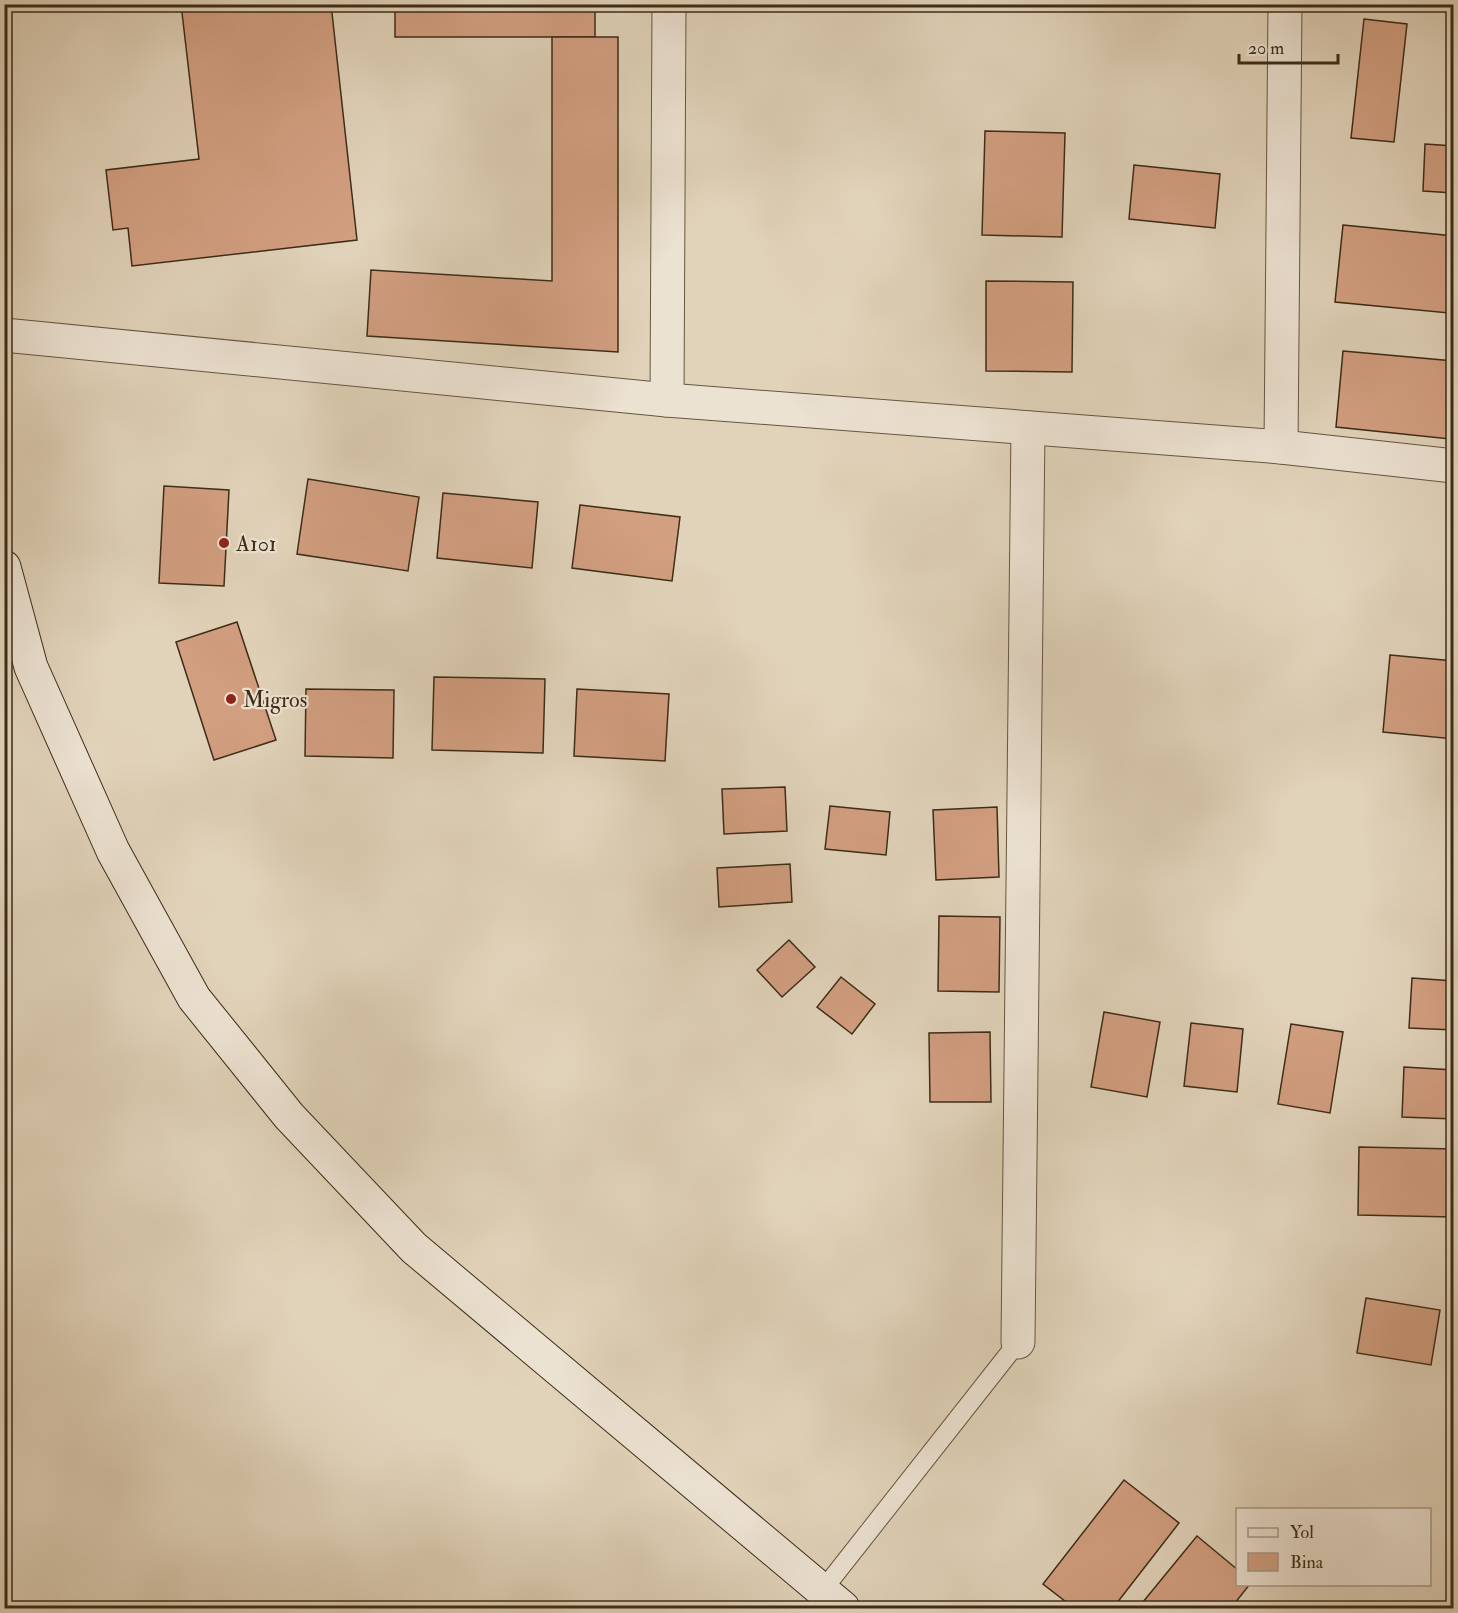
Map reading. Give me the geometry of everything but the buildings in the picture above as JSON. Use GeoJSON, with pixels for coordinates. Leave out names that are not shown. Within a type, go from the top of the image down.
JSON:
{"type":"FeatureCollection","features":[{"type":"Feature","properties":{"kind":"street"},"geometry":{"type":"LineString","coordinates":[[667,400],[669,4]]}},
{"type":"Feature","properties":{"kind":"street"},"geometry":{"type":"LineString","coordinates":[[1281,447],[1285,4]]}},
{"type":"Feature","properties":{"kind":"street"},"geometry":{"type":"LineString","coordinates":[[4,335],[667,400],[1281,447],[1454,466]]}},
{"type":"Feature","properties":{"kind":"street"},"geometry":{"type":"LineString","coordinates":[[1018,1342],[1028,428]]}},
{"type":"Feature","properties":{"kind":"street"},"geometry":{"type":"LineString","coordinates":[[4,567],[31,667],[113,851],[194,998],[289,1116],[414,1248],[832,1600]]}},
{"type":"Feature","properties":{"kind":"lane"},"geometry":{"type":"LineString","coordinates":[[832,1600],[1018,1342]]}},
{"type":"Feature","properties":{"kind":"place","name":"A101"},"geometry":{"type":"Point","coordinates":[224,543]}},
{"type":"Feature","properties":{"kind":"place","name":"Migros"},"geometry":{"type":"Point","coordinates":[231,699]}}]}
